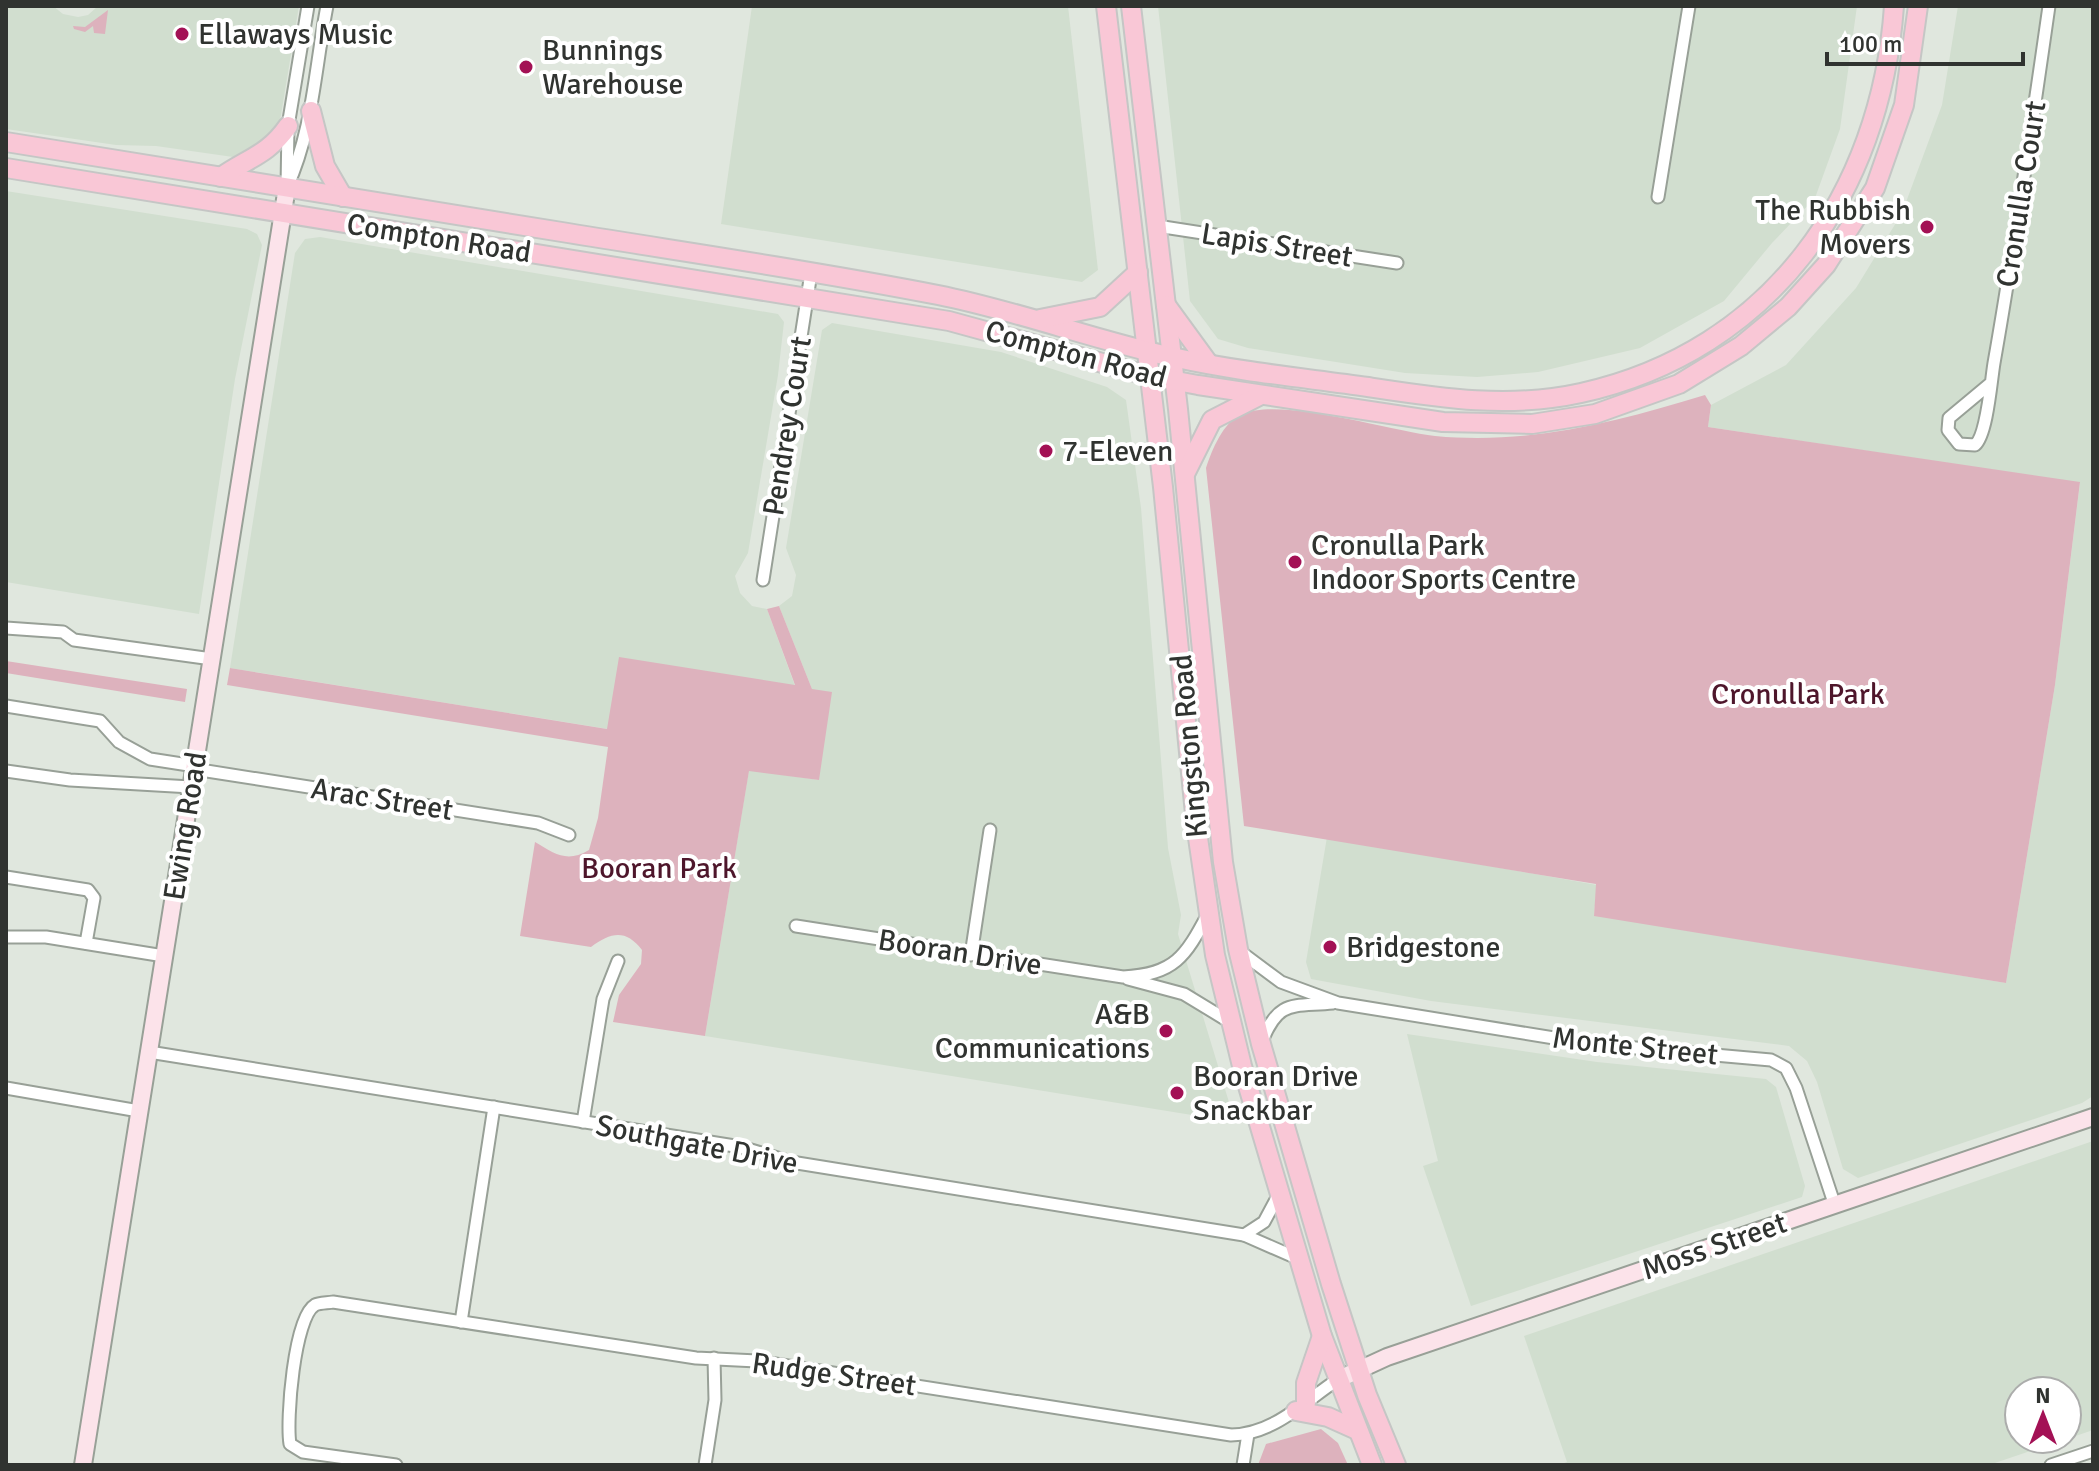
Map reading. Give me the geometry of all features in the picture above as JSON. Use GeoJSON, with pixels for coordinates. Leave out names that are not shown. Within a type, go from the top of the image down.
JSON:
{"type":"FeatureCollection","features":[{"type":"Feature","properties":{"kind":"main road","name":"Kingston Road"},"geometry":{"type":"LineString","coordinates":[[1106,6],[1150,376],[1208,914],[1230,1022],[1279,1193],[1337,1380],[1372,1465]]}},
{"type":"Feature","properties":{"kind":"main road","name":"Kingston Road"},"geometry":{"type":"LineString","coordinates":[[1131,6],[1185,474],[1223,862],[1238,949],[1261,1044],[1358,1369],[1396,1465]]}},
{"type":"Feature","properties":{"kind":"main road","name":"Compton Road"},"geometry":{"type":"LineString","coordinates":[[6,142],[935,294],[1209,364],[1435,398],[1507,402],[1584,392],[1635,377],[1683,355],[1758,303],[1798,263],[1835,213],[1862,157],[1881,100],[1894,6]]}},
{"type":"Feature","properties":{"kind":"main road","name":"Compton Road"},"geometry":{"type":"LineString","coordinates":[[6,168],[975,326],[1174,381],[1455,423],[1521,424],[1575,418],[1616,408],[1679,384],[1716,363],[1765,327],[1805,289],[1852,227],[1875,188],[1904,105],[1918,6]]}},
{"type":"Feature","properties":{"kind":"main road"},"geometry":{"type":"LineString","coordinates":[[311,111],[322,157],[343,197]]}},
{"type":"Feature","properties":{"kind":"main road"},"geometry":{"type":"LineString","coordinates":[[221,177],[245,161],[268,152],[288,126]]}},
{"type":"Feature","properties":{"kind":"main road","name":"Ewing Road"},"geometry":{"type":"LineString","coordinates":[[83,1465],[287,187]]}},
{"type":"Feature","properties":{"kind":"main road"},"geometry":{"type":"LineString","coordinates":[[1040,319],[1100,307],[1138,272]]}},
{"type":"Feature","properties":{"kind":"main road"},"geometry":{"type":"LineString","coordinates":[[1166,305],[1209,364]]}},
{"type":"Feature","properties":{"kind":"main road"},"geometry":{"type":"LineString","coordinates":[[1185,474],[1212,420],[1261,395]]}},
{"type":"Feature","properties":{"kind":"main road","name":"Moss Street"},"geometry":{"type":"LineString","coordinates":[[1337,1380],[1358,1369],[2093,1117]]}},
{"type":"Feature","properties":{"kind":"main road"},"geometry":{"type":"LineString","coordinates":[[1322,1336],[1301,1407],[1357,1430]]}},
{"type":"Feature","properties":{"kind":"street","name":"Ewing Road"},"geometry":{"type":"LineString","coordinates":[[287,187],[288,126],[308,6]]}},
{"type":"Feature","properties":{"kind":"street","name":"Ewing Road"},"geometry":{"type":"LineString","coordinates":[[287,187],[297,166],[311,111],[327,6]]}},
{"type":"Feature","properties":{"kind":"street"},"geometry":{"type":"LineString","coordinates":[[1658,197],[1689,6]]}},
{"type":"Feature","properties":{"kind":"street","name":"Cronulla Court"},"geometry":{"type":"LineString","coordinates":[[1991,383],[1949,418],[1948,430],[1959,444],[1975,445],[1981,439],[1991,383],[2049,6]]}},
{"type":"Feature","properties":{"kind":"street","name":"Lapis Street"},"geometry":{"type":"LineString","coordinates":[[1157,226],[1397,263]]}},
{"type":"Feature","properties":{"kind":"street","name":"Pendrey Court"},"geometry":{"type":"LineString","coordinates":[[763,580],[811,273]]}},
{"type":"Feature","properties":{"kind":"street"},"geometry":{"type":"LineString","coordinates":[[6,628],[63,632],[74,640],[212,659]]}},
{"type":"Feature","properties":{"kind":"street","name":"Arac Street"},"geometry":{"type":"LineString","coordinates":[[6,706],[100,721],[119,742],[150,759],[538,823],[569,835]]}},
{"type":"Feature","properties":{"kind":"street"},"geometry":{"type":"LineString","coordinates":[[6,771],[70,780],[191,787]]}},
{"type":"Feature","properties":{"kind":"street"},"geometry":{"type":"LineString","coordinates":[[971,955],[990,830]]}},
{"type":"Feature","properties":{"kind":"street"},"geometry":{"type":"LineString","coordinates":[[6,877],[88,890],[94,898],[86,943]]}},
{"type":"Feature","properties":{"kind":"street","name":"Booran Drive"},"geometry":{"type":"LineString","coordinates":[[1123,977],[1153,974],[1176,962],[1193,944],[1208,914]]}},
{"type":"Feature","properties":{"kind":"street","name":"Booran Drive"},"geometry":{"type":"LineString","coordinates":[[796,926],[1123,977],[1184,994],[1230,1022]]}},
{"type":"Feature","properties":{"kind":"street"},"geometry":{"type":"LineString","coordinates":[[6,937],[46,937],[164,956]]}},
{"type":"Feature","properties":{"kind":"street","name":"Monte Street"},"geometry":{"type":"LineString","coordinates":[[1238,949],[1281,982],[1338,1003],[1591,1044],[1771,1060],[1786,1068],[1796,1088],[1835,1206]]}},
{"type":"Feature","properties":{"kind":"street"},"geometry":{"type":"LineString","coordinates":[[583,1122],[603,999],[618,961]]}},
{"type":"Feature","properties":{"kind":"street","name":"Monte Street"},"geometry":{"type":"LineString","coordinates":[[1261,1044],[1270,1020],[1279,1010],[1294,1005],[1338,1003]]}},
{"type":"Feature","properties":{"kind":"street","name":"Southgate Drive"},"geometry":{"type":"LineString","coordinates":[[149,1052],[741,1147],[791,1162],[1244,1235],[1299,1259]]}},
{"type":"Feature","properties":{"kind":"street"},"geometry":{"type":"LineString","coordinates":[[6,1088],[139,1111]]}},
{"type":"Feature","properties":{"kind":"street"},"geometry":{"type":"LineString","coordinates":[[461,1322],[494,1107]]}},
{"type":"Feature","properties":{"kind":"street"},"geometry":{"type":"LineString","coordinates":[[1244,1235],[1264,1222],[1279,1193]]}},
{"type":"Feature","properties":{"kind":"street","name":"Rudge Street"},"geometry":{"type":"LineString","coordinates":[[396,1465],[303,1452],[290,1444],[287,1425],[297,1348],[305,1317],[315,1305],[333,1302],[714,1358],[784,1365],[1216,1433],[1248,1434],[1301,1407],[1337,1380]]}},
{"type":"Feature","properties":{"kind":"street"},"geometry":{"type":"LineString","coordinates":[[705,1465],[715,1400],[714,1358]]}},
{"type":"Feature","properties":{"kind":"street"},"geometry":{"type":"LineString","coordinates":[[1243,1465],[1248,1434]]}},
{"type":"Feature","properties":{"kind":"street"},"geometry":{"type":"LineString","coordinates":[[2051,1465],[2093,1451]]}},
{"type":"Feature","properties":{"kind":"shaded area"},"geometry":{"type":"Polygon","coordinates":[[[6,6],[53,6],[63,14],[78,17],[88,15],[98,6],[299,6],[279,127],[244,156],[233,157],[156,146],[116,145],[6,129],[6,6]]]}},
{"type":"Feature","properties":{"kind":"shaded area"},"geometry":{"type":"Polygon","coordinates":[[[752,6],[1068,6],[1098,270],[1082,282],[721,224],[752,6]]]}},
{"type":"Feature","properties":{"kind":"shaded area"},"geometry":{"type":"Polygon","coordinates":[[[1158,6],[1857,6],[1840,129],[1815,198],[1772,243],[1724,301],[1640,348],[1538,372],[1477,377],[1405,373],[1248,348],[1218,339],[1190,301],[1158,6]]]}},
{"type":"Feature","properties":{"kind":"shaded area"},"geometry":{"type":"Polygon","coordinates":[[[1958,6],[2093,6],[2093,1096],[2082,1103],[1858,1178],[1843,1169],[1817,1082],[1807,1061],[1789,1046],[1431,1001],[1311,979],[1306,962],[1327,837],[1597,885],[1594,915],[2006,983],[2055,685],[2080,483],[1708,427],[1711,405],[1786,365],[1856,288],[1902,213],[1942,105],[1958,6]]]}},
{"type":"Feature","properties":{"kind":"shaded area"},"geometry":{"type":"Polygon","coordinates":[[[6,191],[247,229],[257,234],[262,245],[235,379],[199,614],[6,582],[6,191]]]}},
{"type":"Feature","properties":{"kind":"shaded area"},"geometry":{"type":"Polygon","coordinates":[[[320,237],[778,314],[784,322],[778,375],[748,553],[735,576],[740,593],[752,606],[767,609],[795,686],[608,729],[230,668],[295,253],[305,239],[320,237]]]}},
{"type":"Feature","properties":{"kind":"shaded area"},"geometry":{"type":"Polygon","coordinates":[[[832,323],[1001,352],[1107,387],[1126,400],[1141,508],[1168,848],[1181,915],[1178,934],[1235,1122],[705,1036],[749,770],[819,780],[812,689],[779,606],[792,596],[796,575],[786,548],[822,330],[832,323]]]}},
{"type":"Feature","properties":{"kind":"shaded area"},"geometry":{"type":"Polygon","coordinates":[[[1407,1034],[1597,1062],[1766,1079],[1776,1087],[1805,1186],[1802,1197],[1471,1306],[1423,1166],[1438,1161],[1407,1034]]]}},
{"type":"Feature","properties":{"kind":"shaded area"},"geometry":{"type":"Polygon","coordinates":[[[2093,1141],[2093,1430],[2083,1433],[2083,1375],[2003,1375],[2003,1455],[2019,1455],[1989,1465],[1559,1465],[1567,1462],[1524,1336],[2093,1141]]]}},
{"type":"Feature","properties":{"kind":"green space"},"geometry":{"type":"Polygon","coordinates":[[[108,10],[105,34],[94,33],[93,26],[85,32],[74,29],[73,26],[85,27],[108,10]]]}},
{"type":"Feature","properties":{"kind":"green space","name":"Cronulla Park"},"geometry":{"type":"Polygon","coordinates":[[[1705,395],[1711,405],[1708,427],[2080,482],[2055,685],[2006,983],[1594,916],[1596,884],[1244,826],[1206,468],[1215,445],[1229,423],[1242,414],[1283,410],[1309,412],[1435,436],[1505,437],[1606,422],[1705,395]]]}},
{"type":"Feature","properties":{"kind":"green space","name":"Booran Park"},"geometry":{"type":"Polygon","coordinates":[[[779,606],[812,689],[832,692],[819,780],[749,771],[705,1036],[613,1022],[619,995],[641,964],[642,950],[630,939],[612,936],[591,947],[520,936],[535,842],[568,856],[589,850],[598,818],[608,747],[227,685],[230,668],[607,729],[619,657],[795,685],[767,609],[779,606]]]}},
{"type":"Feature","properties":{"kind":"green space"},"geometry":{"type":"Polygon","coordinates":[[[6,661],[187,689],[185,702],[6,673],[6,661]]]}},
{"type":"Feature","properties":{"kind":"green space"},"geometry":{"type":"Polygon","coordinates":[[[1321,1429],[1338,1443],[1348,1465],[1258,1465],[1266,1444],[1321,1429]]]}},
{"type":"Feature","properties":{"kind":"place","name":"Ellaways Music"},"geometry":{"type":"Point","coordinates":[182,34]}},
{"type":"Feature","properties":{"kind":"place","name":"Bunnings Warehouse"},"geometry":{"type":"Point","coordinates":[526,67]}},
{"type":"Feature","properties":{"kind":"place","name":"The Rubbish Movers"},"geometry":{"type":"Point","coordinates":[1927,227]}},
{"type":"Feature","properties":{"kind":"place","name":"7-Eleven"},"geometry":{"type":"Point","coordinates":[1046,451]}},
{"type":"Feature","properties":{"kind":"place","name":"Cronulla Park Indoor Sports Centre"},"geometry":{"type":"Point","coordinates":[1295,562]}},
{"type":"Feature","properties":{"kind":"place","name":"Bridgestone"},"geometry":{"type":"Point","coordinates":[1330,947]}},
{"type":"Feature","properties":{"kind":"place","name":"A&B Communications"},"geometry":{"type":"Point","coordinates":[1166,1031]}},
{"type":"Feature","properties":{"kind":"place","name":"Booran Drive Snackbar"},"geometry":{"type":"Point","coordinates":[1177,1093]}}]}
